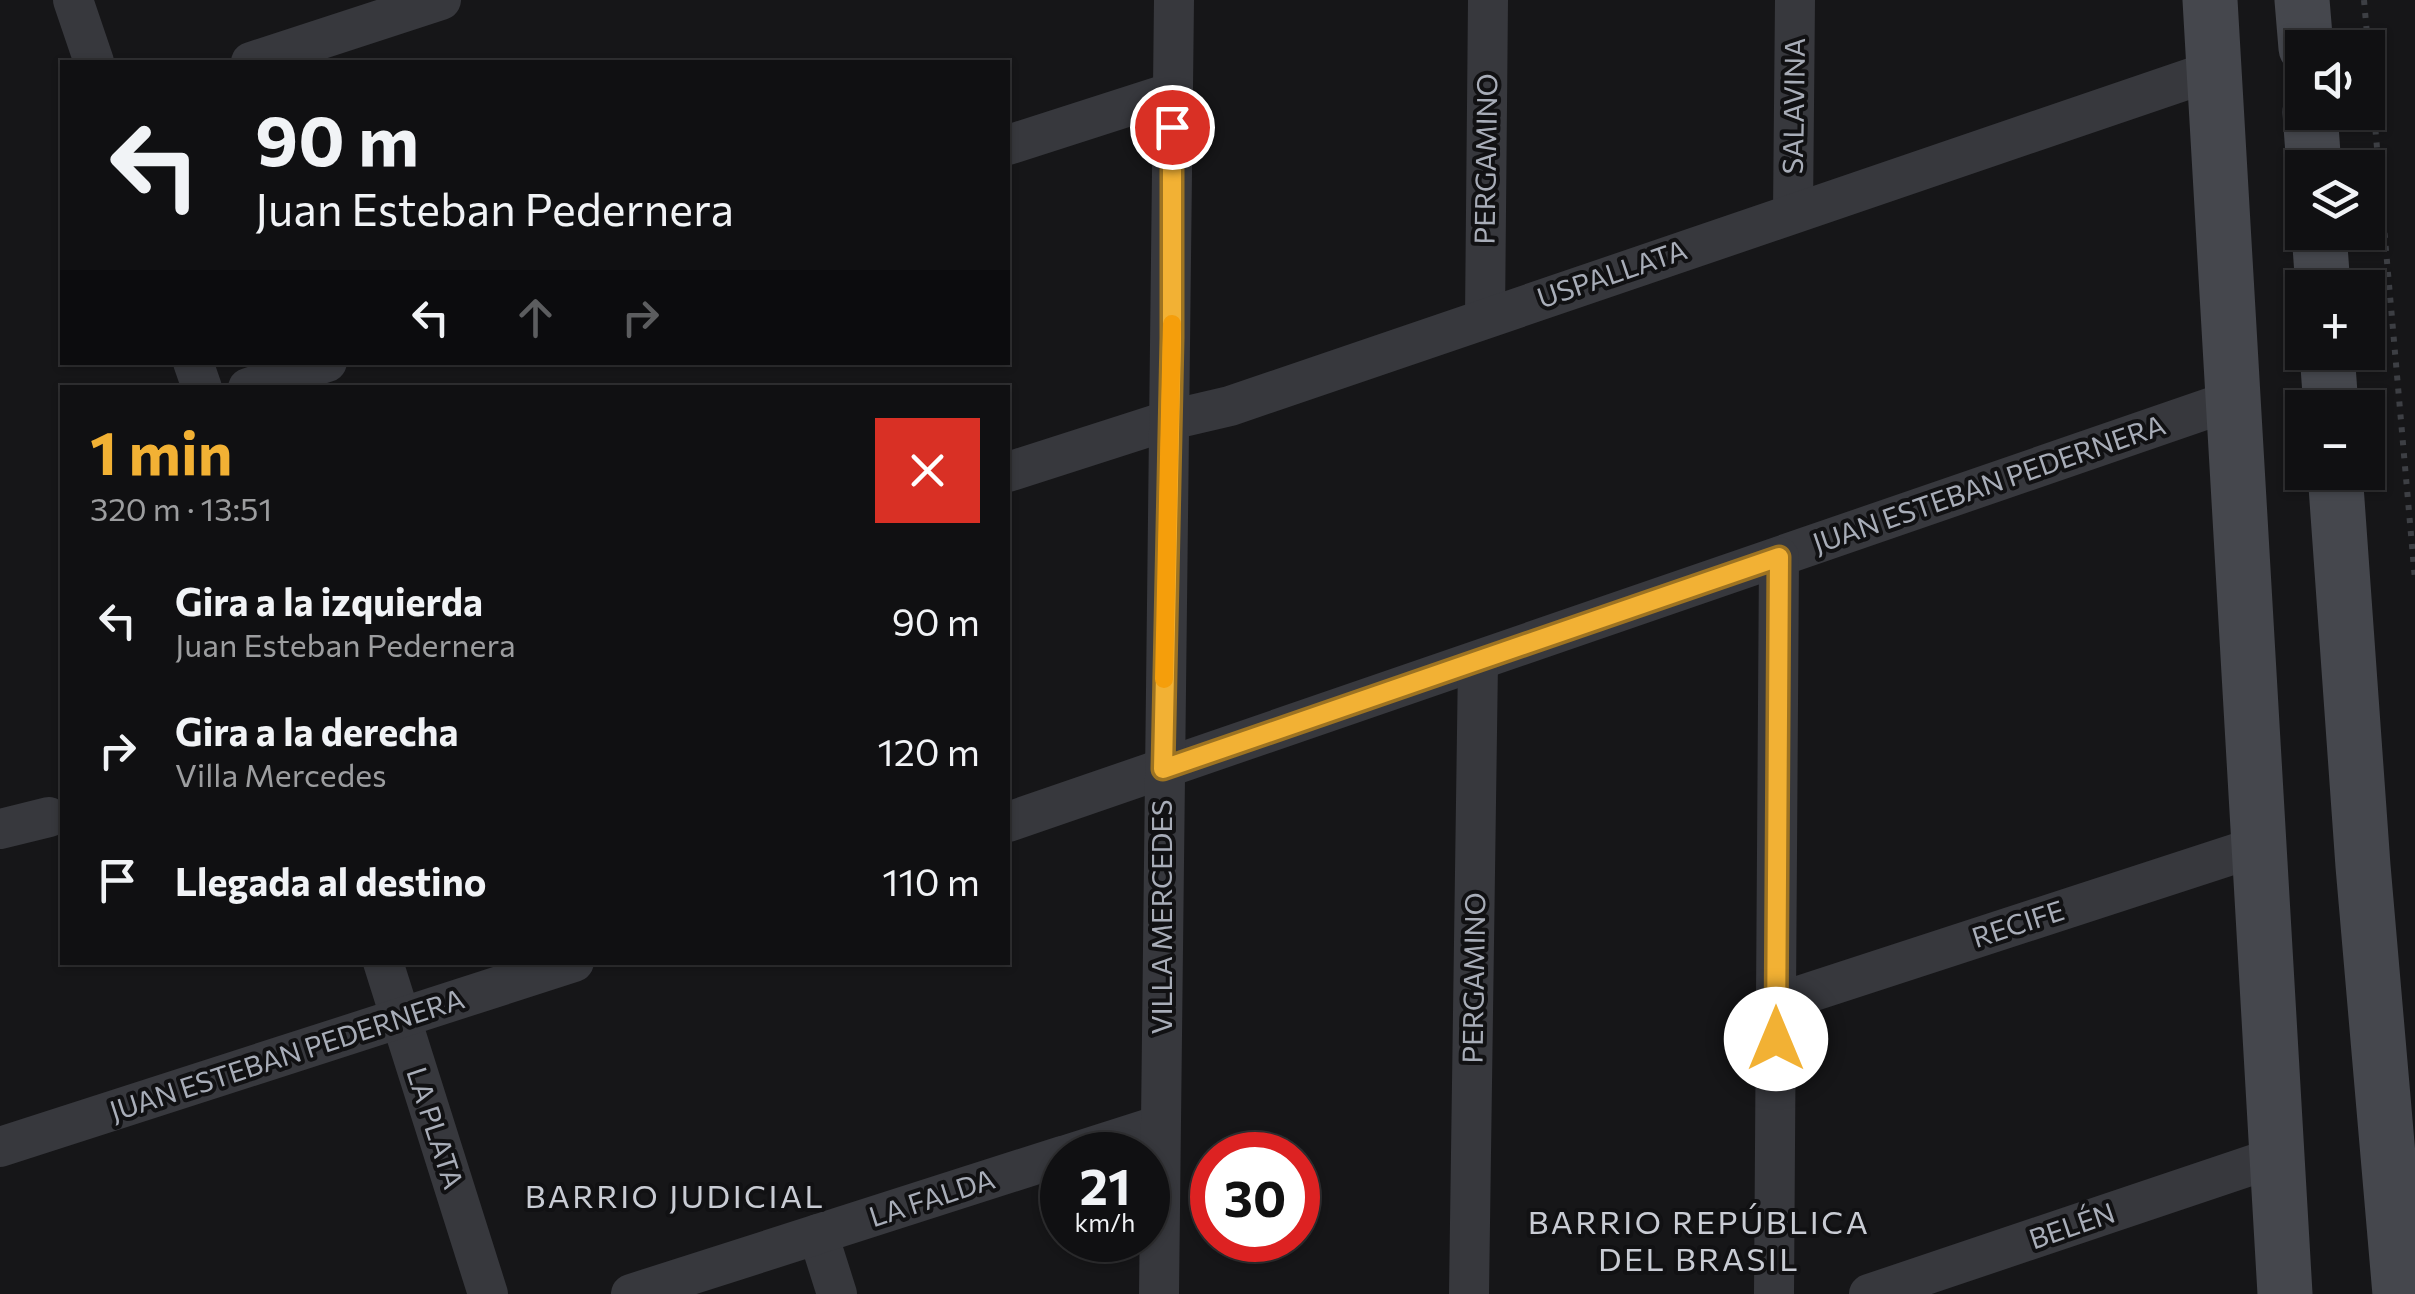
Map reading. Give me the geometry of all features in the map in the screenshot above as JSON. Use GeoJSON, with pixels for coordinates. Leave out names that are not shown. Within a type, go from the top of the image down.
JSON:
{"type":"FeatureCollection","features":[{"type":"Feature","properties":{"kind":"main road"},"geometry":{"type":"LineString","coordinates":[[2210,0],[2285,1294]]}},
{"type":"Feature","properties":{"kind":"main road"},"geometry":{"type":"LineString","coordinates":[[2302,0],[2304,30]]}},
{"type":"Feature","properties":{"kind":"main road"},"geometry":{"type":"LineString","coordinates":[[2337,490],[2363,866],[2400,1294]]}},
{"type":"Feature","properties":{"kind":"street"},"geometry":{"type":"LineString","coordinates":[[73,0],[93,60]]}},
{"type":"Feature","properties":{"kind":"street"},"geometry":{"type":"LineString","coordinates":[[257,60],[441,0]]}},
{"type":"Feature","properties":{"kind":"street","name":"VILLA MERCEDES"},"geometry":{"type":"LineString","coordinates":[[1159,1294],[1174,0]]}},
{"type":"Feature","properties":{"kind":"street","name":"PERGAMINO"},"geometry":{"type":"LineString","coordinates":[[1484,318],[1488,0]]}},
{"type":"Feature","properties":{"kind":"street","name":"SALAVINA"},"geometry":{"type":"LineString","coordinates":[[1793,212],[1795,0]]}},
{"type":"Feature","properties":{"kind":"street","name":"USPALLATA"},"geometry":{"type":"LineString","coordinates":[[1010,471],[1170,420],[1230,406],[2215,70]]}},
{"type":"Feature","properties":{"kind":"street"},"geometry":{"type":"LineString","coordinates":[[1010,144],[1173,92]]}},
{"type":"Feature","properties":{"kind":"street"},"geometry":{"type":"LineString","coordinates":[[257,385],[318,365]]}},
{"type":"Feature","properties":{"kind":"street","name":"JUAN ESTEBAN PEDERNERA"},"geometry":{"type":"LineString","coordinates":[[1010,821],[2233,400]]}},
{"type":"Feature","properties":{"kind":"street"},"geometry":{"type":"LineString","coordinates":[[1774,1294],[1779,557]]}},
{"type":"Feature","properties":{"kind":"street","name":"PERGAMINO"},"geometry":{"type":"LineString","coordinates":[[1470,1294],[1478,662]]}},
{"type":"Feature","properties":{"kind":"street"},"geometry":{"type":"LineString","coordinates":[[0,829],[50,816]]}},
{"type":"Feature","properties":{"kind":"street","name":"RECIFE"},"geometry":{"type":"LineString","coordinates":[[1776,1002],[2260,846]]}},
{"type":"Feature","properties":{"kind":"street","name":"LA PLATA"},"geometry":{"type":"LineString","coordinates":[[384,965],[488,1294]]}},
{"type":"Feature","properties":{"kind":"street","name":"JUAN ESTEBAN PEDERNERA"},"geometry":{"type":"LineString","coordinates":[[0,1146],[565,965]]}},
{"type":"Feature","properties":{"kind":"street","name":"LA FALDA"},"geometry":{"type":"LineString","coordinates":[[1138,1132],[1160,1125]]}},
{"type":"Feature","properties":{"kind":"street","name":"BELÉN"},"geometry":{"type":"LineString","coordinates":[[1869,1294],[2276,1157]]}},
{"type":"Feature","properties":{"kind":"street","name":"LA FALDA"},"geometry":{"type":"LineString","coordinates":[[631,1294],[1040,1164]]}},
{"type":"Feature","properties":{"kind":"street"},"geometry":{"type":"LineString","coordinates":[[818,1234],[837,1294]]}},
{"type":"Feature","properties":{"kind":"path"},"geometry":{"type":"LineString","coordinates":[[2364,0],[2415,580]]}},
{"type":"Feature","properties":{"kind":"slow traffic"},"geometry":{"type":"LineString","coordinates":[[1164,679],[1172,324]]}},
{"type":"Feature","properties":{"kind":"district","name":"BARRIO JUDICIAL"},"geometry":{"type":"Point","coordinates":[675,1197]}},
{"type":"Feature","properties":{"kind":"district","name":"BARRIO REPÚBLICA DEL BRASIL"},"geometry":{"type":"Point","coordinates":[1699,1242]}},
{"type":"Feature","properties":{"kind":"route"},"geometry":{"type":"LineString","coordinates":[[1172,127],[1163,769],[1779,557],[1776,1039]]}}]}
